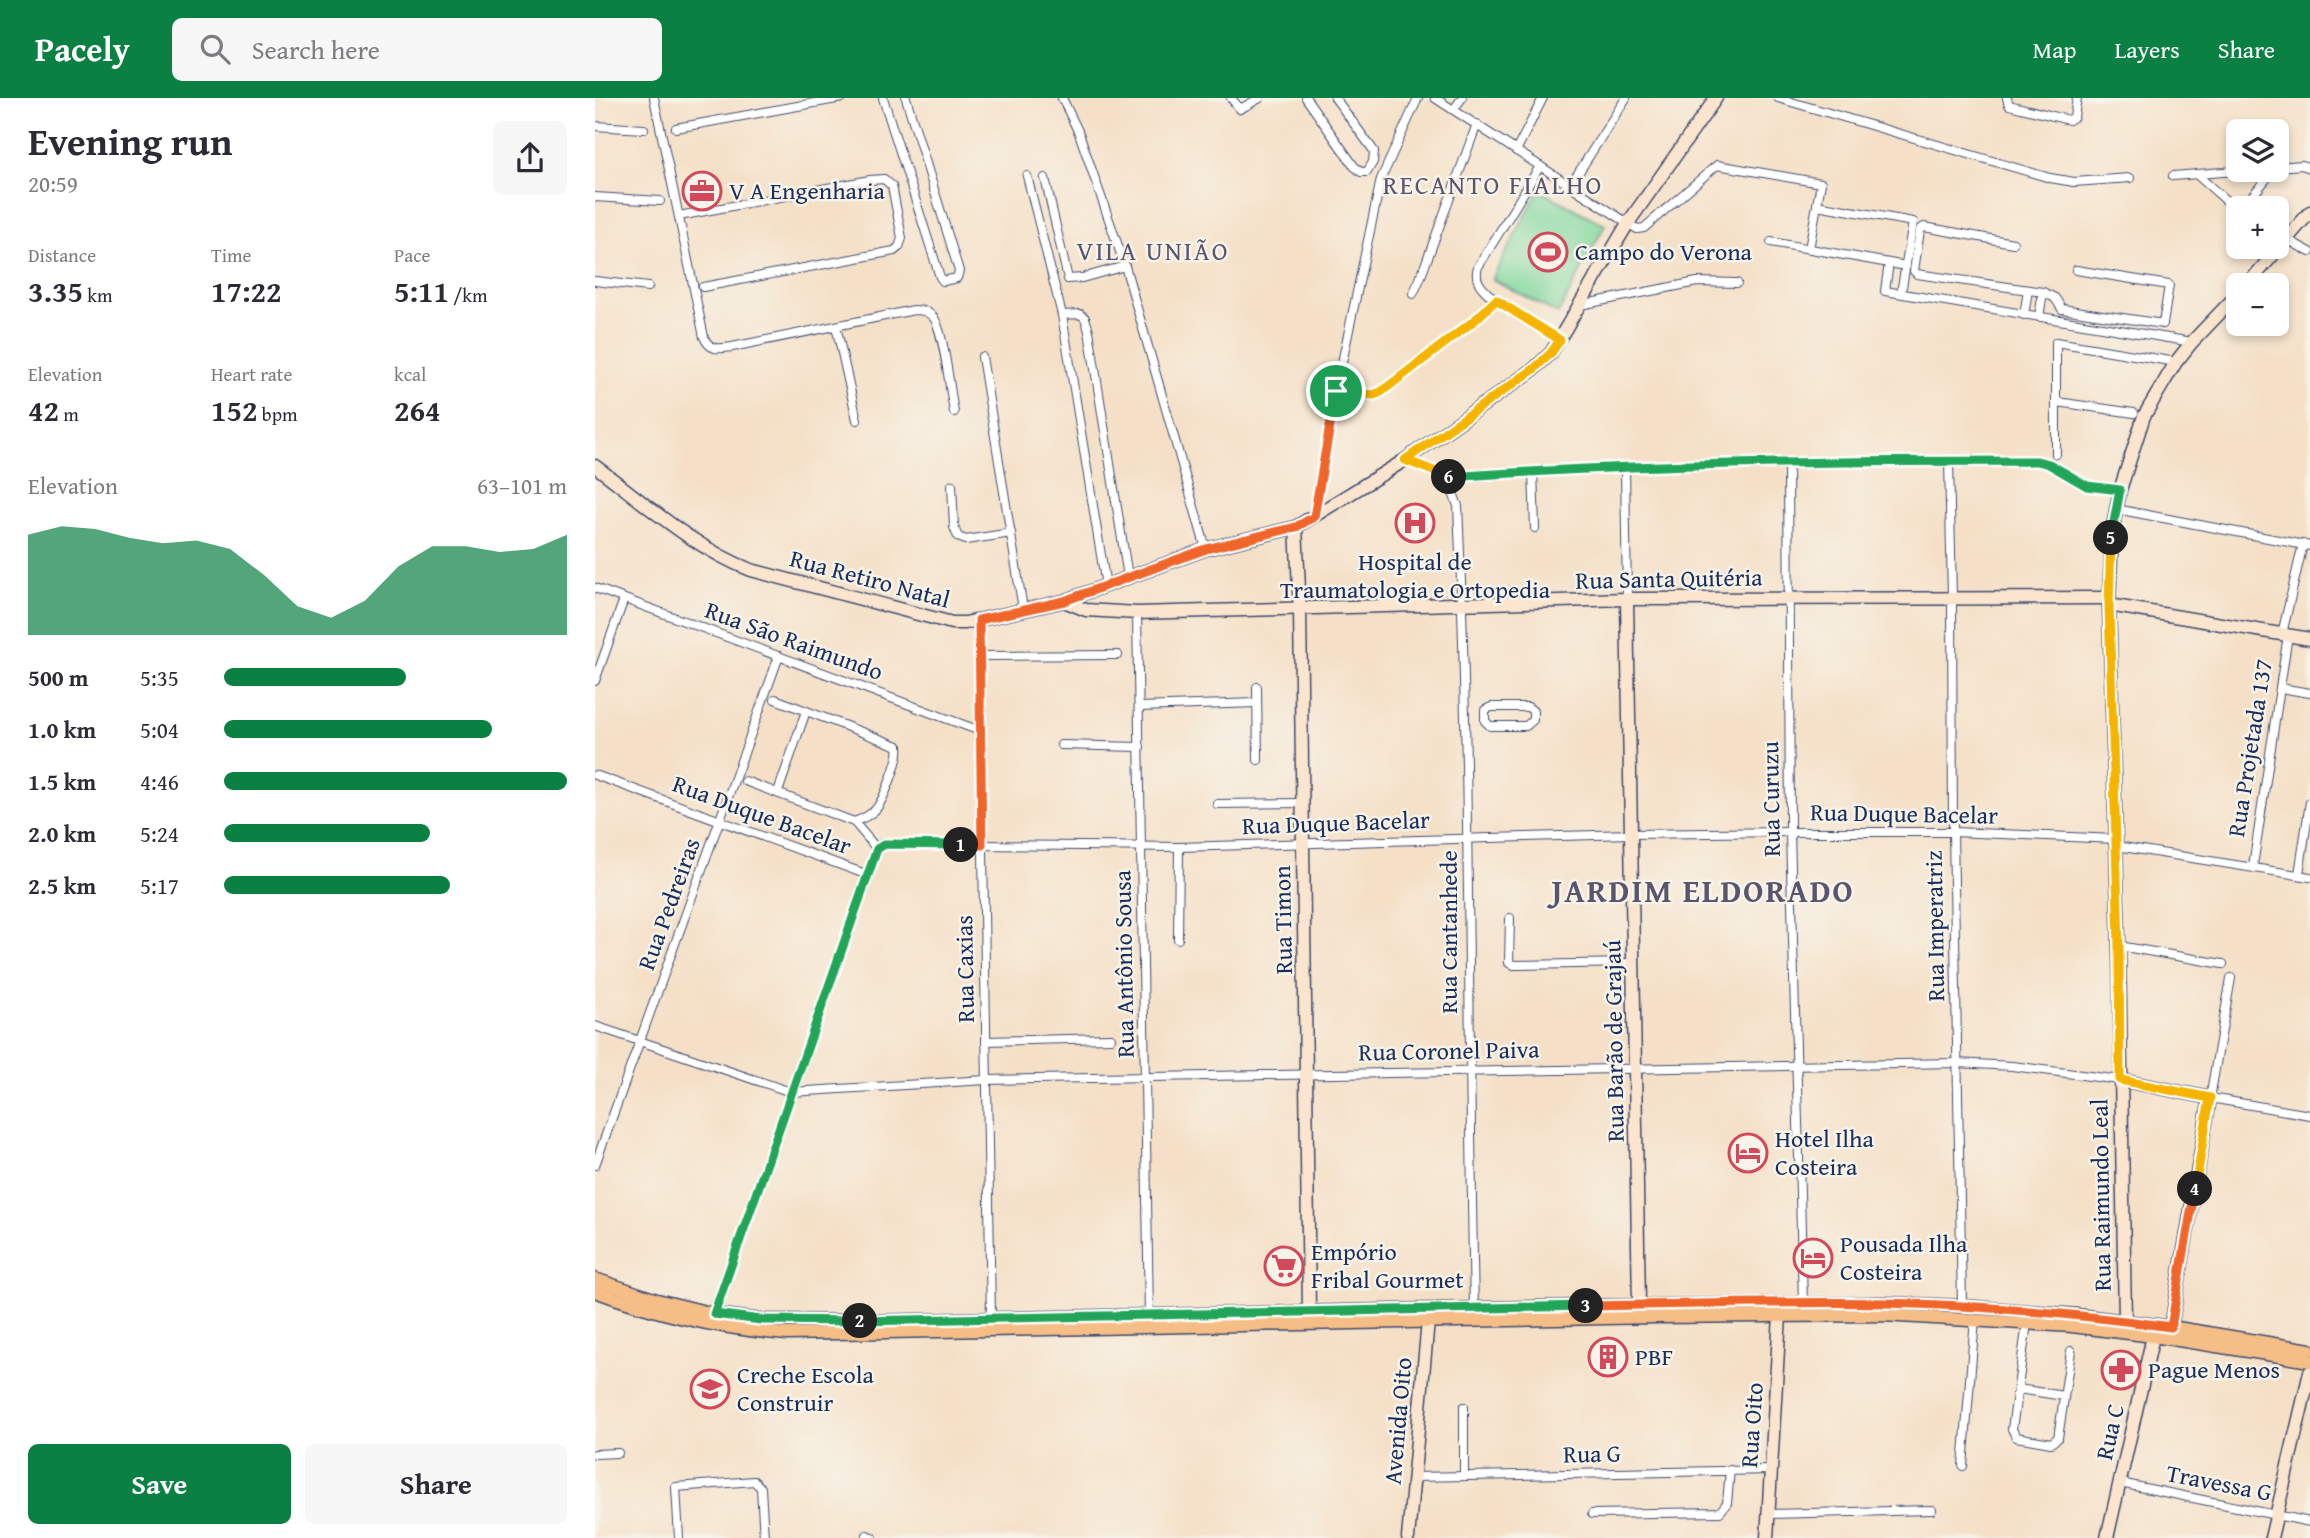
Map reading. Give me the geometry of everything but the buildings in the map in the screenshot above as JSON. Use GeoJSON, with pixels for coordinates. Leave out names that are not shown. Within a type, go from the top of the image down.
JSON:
{"type":"FeatureCollection","features":[{"type":"Feature","properties":{"kind":"main road"},"geometry":{"type":"LineString","coordinates":[[595,1279],[667,1303],[714,1314],[761,1320],[1309,1312],[1649,1317],[1882,1315],[1975,1319],[2133,1333],[2310,1361]]}},
{"type":"Feature","properties":{"kind":"main road"},"geometry":{"type":"LineString","coordinates":[[595,1291],[684,1320],[787,1334],[1425,1315],[1474,1308],[1803,1303],[1962,1306],[2125,1321],[2310,1350]]}},
{"type":"Feature","properties":{"kind":"street"},"geometry":{"type":"LineString","coordinates":[[654,98],[708,346],[715,349],[914,310],[927,312],[939,332],[954,412]]}},
{"type":"Feature","properties":{"kind":"street"},"geometry":{"type":"LineString","coordinates":[[676,128],[842,98]]}},
{"type":"Feature","properties":{"kind":"street"},"geometry":{"type":"LineString","coordinates":[[883,98],[940,277],[943,281],[949,281],[957,278],[960,271],[906,98]]}},
{"type":"Feature","properties":{"kind":"street"},"geometry":{"type":"LineString","coordinates":[[1062,98],[1079,133],[1125,266],[1206,549]]}},
{"type":"Feature","properties":{"kind":"street"},"geometry":{"type":"LineString","coordinates":[[1231,98],[1240,109],[1260,98]]}},
{"type":"Feature","properties":{"kind":"street"},"geometry":{"type":"LineString","coordinates":[[1306,98],[1354,166],[1361,172],[1367,172],[1373,162],[1374,151],[1335,98]]}},
{"type":"Feature","properties":{"kind":"street"},"geometry":{"type":"LineString","coordinates":[[1314,517],[1336,391],[1381,179],[1418,98]]}},
{"type":"Feature","properties":{"kind":"street"},"geometry":{"type":"LineString","coordinates":[[1435,98],[1637,229],[1644,228],[1717,165],[1821,183],[1809,249]]}},
{"type":"Feature","properties":{"kind":"street"},"geometry":{"type":"LineString","coordinates":[[1454,109],[1462,98]]}},
{"type":"Feature","properties":{"kind":"street"},"geometry":{"type":"LineString","coordinates":[[1516,151],[1543,98]]}},
{"type":"Feature","properties":{"kind":"street"},"geometry":{"type":"LineString","coordinates":[[1570,186],[1626,98]]}},
{"type":"Feature","properties":{"kind":"street","name":"Rua Retiro Natal"},"geometry":{"type":"LineString","coordinates":[[595,466],[694,541],[728,561],[751,570],[900,608],[941,622],[979,620],[1064,601],[1206,549],[1296,527],[1405,460],[1534,369],[1551,353],[1628,223],[1716,98]]}},
{"type":"Feature","properties":{"kind":"street"},"geometry":{"type":"LineString","coordinates":[[1777,98],[2050,178],[2074,182],[2130,178]]}},
{"type":"Feature","properties":{"kind":"street"},"geometry":{"type":"LineString","coordinates":[[2007,98],[2009,105],[2069,120],[2074,117],[2077,98]]}},
{"type":"Feature","properties":{"kind":"street"},"geometry":{"type":"LineString","coordinates":[[1413,294],[1477,124]]}},
{"type":"Feature","properties":{"kind":"street"},"geometry":{"type":"LineString","coordinates":[[595,126],[645,129]]}},
{"type":"Feature","properties":{"kind":"street"},"geometry":{"type":"LineString","coordinates":[[2289,167],[2302,165],[2310,168]]}},
{"type":"Feature","properties":{"kind":"street"},"geometry":{"type":"LineString","coordinates":[[1540,166],[1478,267],[1476,277],[1496,300],[1560,340]]}},
{"type":"Feature","properties":{"kind":"street"},"geometry":{"type":"LineString","coordinates":[[2173,176],[2226,172]]}},
{"type":"Feature","properties":{"kind":"street"},"geometry":{"type":"LineString","coordinates":[[2196,174],[2226,198]]}},
{"type":"Feature","properties":{"kind":"street"},"geometry":{"type":"LineString","coordinates":[[1027,176],[1062,315],[1106,586]]}},
{"type":"Feature","properties":{"kind":"street"},"geometry":{"type":"LineString","coordinates":[[1045,178],[1068,279],[1082,278],[1125,266]]}},
{"type":"Feature","properties":{"kind":"street"},"geometry":{"type":"LineString","coordinates":[[679,216],[870,180],[884,179],[892,186],[902,238],[899,247],[894,251],[703,287]]}},
{"type":"Feature","properties":{"kind":"street"},"geometry":{"type":"LineString","coordinates":[[2252,196],[2264,182]]}},
{"type":"Feature","properties":{"kind":"street"},"geometry":{"type":"LineString","coordinates":[[595,197],[660,201]]}},
{"type":"Feature","properties":{"kind":"street"},"geometry":{"type":"LineString","coordinates":[[1817,205],[1913,222],[1904,294]]}},
{"type":"Feature","properties":{"kind":"street"},"geometry":{"type":"LineString","coordinates":[[2289,239],[2310,212]]}},
{"type":"Feature","properties":{"kind":"street"},"geometry":{"type":"LineString","coordinates":[[2013,243],[1924,227],[1920,230],[1914,271],[1917,274],[2043,292],[2055,298],[2063,309],[2160,326],[2163,324],[2169,285],[2076,270]]}},
{"type":"Feature","properties":{"kind":"street"},"geometry":{"type":"LineString","coordinates":[[2289,241],[2310,252]]}},
{"type":"Feature","properties":{"kind":"street"},"geometry":{"type":"LineString","coordinates":[[1771,242],[1906,266]]}},
{"type":"Feature","properties":{"kind":"street"},"geometry":{"type":"LineString","coordinates":[[2258,273],[2271,259]]}},
{"type":"Feature","properties":{"kind":"street"},"geometry":{"type":"LineString","coordinates":[[1889,263],[1885,291],[2192,342]]}},
{"type":"Feature","properties":{"kind":"street"},"geometry":{"type":"LineString","coordinates":[[595,281],[648,287]]}},
{"type":"Feature","properties":{"kind":"street"},"geometry":{"type":"LineString","coordinates":[[1580,305],[1697,282],[1737,283]]}},
{"type":"Feature","properties":{"kind":"street"},"geometry":{"type":"LineString","coordinates":[[2024,315],[2028,290]]}},
{"type":"Feature","properties":{"kind":"street"},"geometry":{"type":"LineString","coordinates":[[2039,317],[2043,292]]}},
{"type":"Feature","properties":{"kind":"street"},"geometry":{"type":"LineString","coordinates":[[1336,391],[1374,395],[1381,392],[1475,320],[1496,300]]}},
{"type":"Feature","properties":{"kind":"street","name":"Rua Raimundo Leal"},"geometry":{"type":"LineString","coordinates":[[2133,1333],[2125,1321],[2110,552],[2120,490],[2144,416],[2176,362],[2226,307]]}},
{"type":"Feature","properties":{"kind":"street"},"geometry":{"type":"LineString","coordinates":[[1062,315],[1080,314],[1085,318],[1089,331],[1128,577]]}},
{"type":"Feature","properties":{"kind":"street"},"geometry":{"type":"LineString","coordinates":[[837,326],[857,420]]}},
{"type":"Feature","properties":{"kind":"street"},"geometry":{"type":"LineString","coordinates":[[2056,454],[2057,341],[2176,362]]}},
{"type":"Feature","properties":{"kind":"street"},"geometry":{"type":"LineString","coordinates":[[982,357],[1023,609]]}},
{"type":"Feature","properties":{"kind":"street"},"geometry":{"type":"LineString","coordinates":[[2056,402],[2134,413]]}},
{"type":"Feature","properties":{"kind":"street"},"geometry":{"type":"LineString","coordinates":[[1405,460],[1447,477],[1533,471],[1788,462],[2045,463],[2087,486],[2120,490]]}},
{"type":"Feature","properties":{"kind":"street","name":"Rua Imperatriz"},"geometry":{"type":"LineString","coordinates":[[1949,461],[1962,1306]]}},
{"type":"Feature","properties":{"kind":"street","name":"Rua Curuzu"},"geometry":{"type":"LineString","coordinates":[[1788,462],[1790,832],[1803,1303]]}},
{"type":"Feature","properties":{"kind":"street","name":"Rua Barão de Grajaú"},"geometry":{"type":"LineString","coordinates":[[1625,467],[1639,1305]]}},
{"type":"Feature","properties":{"kind":"street"},"geometry":{"type":"LineString","coordinates":[[1533,471],[1535,528]]}},
{"type":"Feature","properties":{"kind":"street","name":"Rua Cantanhede"},"geometry":{"type":"LineString","coordinates":[[1447,477],[1458,506],[1466,721],[1474,1308]]}},
{"type":"Feature","properties":{"kind":"street"},"geometry":{"type":"LineString","coordinates":[[952,485],[954,527],[958,537],[966,540],[1011,533]]}},
{"type":"Feature","properties":{"kind":"street"},"geometry":{"type":"LineString","coordinates":[[2116,509],[2306,545]]}},
{"type":"Feature","properties":{"kind":"street","name":"Rua Timon"},"geometry":{"type":"LineString","coordinates":[[1296,527],[1300,610],[1309,1312]]}},
{"type":"Feature","properties":{"kind":"street","name":"Rua Projetada 137"},"geometry":{"type":"LineString","coordinates":[[2253,866],[2280,688],[2285,635],[2306,545]]}},
{"type":"Feature","properties":{"kind":"street","name":"Rua São Raimundo"},"geometry":{"type":"LineString","coordinates":[[595,588],[980,731]]}},
{"type":"Feature","properties":{"kind":"street","name":"Rua Santa Quitéria"},"geometry":{"type":"LineString","coordinates":[[1064,601],[1086,610],[1137,613],[1627,599],[1952,597],[2109,602],[2310,639]]}},
{"type":"Feature","properties":{"kind":"street"},"geometry":{"type":"LineString","coordinates":[[595,681],[624,599]]}},
{"type":"Feature","properties":{"kind":"street","name":"Rua Antônio Sousa"},"geometry":{"type":"LineString","coordinates":[[1137,613],[1149,1315]]}},
{"type":"Feature","properties":{"kind":"street","name":"Rua Caxias"},"geometry":{"type":"LineString","coordinates":[[979,620],[986,1041],[985,1210],[991,1318]]}},
{"type":"Feature","properties":{"kind":"street"},"geometry":{"type":"LineString","coordinates":[[979,656],[1118,655]]}},
{"type":"Feature","properties":{"kind":"street","name":"Rua Pedreiras"},"geometry":{"type":"LineString","coordinates":[[595,1165],[779,656]]}},
{"type":"Feature","properties":{"kind":"street"},"geometry":{"type":"LineString","coordinates":[[1257,687],[1258,760]]}},
{"type":"Feature","properties":{"kind":"street"},"geometry":{"type":"LineString","coordinates":[[2280,688],[2310,693]]}},
{"type":"Feature","properties":{"kind":"street"},"geometry":{"type":"LineString","coordinates":[[775,699],[898,746],[898,756],[879,804],[872,813],[854,822]]}},
{"type":"Feature","properties":{"kind":"street"},"geometry":{"type":"LineString","coordinates":[[1139,706],[1258,703]]}},
{"type":"Feature","properties":{"kind":"street"},"geometry":{"type":"LineString","coordinates":[[1491,707],[1528,707],[1533,711],[1534,720],[1526,726],[1490,726],[1485,720],[1485,710],[1491,707]]}},
{"type":"Feature","properties":{"kind":"street"},"geometry":{"type":"LineString","coordinates":[[778,792],[806,710]]}},
{"type":"Feature","properties":{"kind":"street"},"geometry":{"type":"LineString","coordinates":[[1466,721],[1485,720]]}},
{"type":"Feature","properties":{"kind":"street"},"geometry":{"type":"LineString","coordinates":[[1061,745],[1140,747]]}},
{"type":"Feature","properties":{"kind":"street","name":"Rua Duque Bacelar"},"geometry":{"type":"LineString","coordinates":[[595,775],[868,875],[877,849],[885,844],[1179,847],[1632,834],[1953,832],[2117,843],[2310,877]]}},
{"type":"Feature","properties":{"kind":"street"},"geometry":{"type":"LineString","coordinates":[[745,781],[854,822],[877,849]]}},
{"type":"Feature","properties":{"kind":"street"},"geometry":{"type":"LineString","coordinates":[[2299,874],[2306,852],[2310,802]]}},
{"type":"Feature","properties":{"kind":"street"},"geometry":{"type":"LineString","coordinates":[[1217,804],[1301,803]]}},
{"type":"Feature","properties":{"kind":"street"},"geometry":{"type":"LineString","coordinates":[[1178,940],[1179,847]]}},
{"type":"Feature","properties":{"kind":"street"},"geometry":{"type":"LineString","coordinates":[[714,1314],[868,875]]}},
{"type":"Feature","properties":{"kind":"street"},"geometry":{"type":"LineString","coordinates":[[1510,918],[1509,963],[1514,965],[1634,963]]}},
{"type":"Feature","properties":{"kind":"street"},"geometry":{"type":"LineString","coordinates":[[2119,946],[2223,964]]}},
{"type":"Feature","properties":{"kind":"street"},"geometry":{"type":"LineString","coordinates":[[2171,1327],[2231,978]]}},
{"type":"Feature","properties":{"kind":"street","name":"Rua Coronel Paiva"},"geometry":{"type":"LineString","coordinates":[[595,1026],[791,1092],[986,1080],[1957,1063],[2012,1066],[2120,1080],[2310,1115]]}},
{"type":"Feature","properties":{"kind":"street"},"geometry":{"type":"LineString","coordinates":[[986,1041],[1111,1038]]}},
{"type":"Feature","properties":{"kind":"street"},"geometry":{"type":"LineString","coordinates":[[1639,1305],[1649,1317]]}},
{"type":"Feature","properties":{"kind":"street","name":"Avenida Oito"},"geometry":{"type":"LineString","coordinates":[[1408,1538],[1425,1315]]}},
{"type":"Feature","properties":{"kind":"street","name":"Rua Oito"},"geometry":{"type":"LineString","coordinates":[[1767,1538],[1780,1315]]}},
{"type":"Feature","properties":{"kind":"street"},"geometry":{"type":"LineString","coordinates":[[1963,1466],[1975,1319]]}},
{"type":"Feature","properties":{"kind":"street"},"geometry":{"type":"LineString","coordinates":[[2027,1323],[2012,1434],[2016,1437],[2051,1443],[2058,1438],[2071,1351]]}},
{"type":"Feature","properties":{"kind":"street","name":"Rua C"},"geometry":{"type":"LineString","coordinates":[[2107,1538],[2153,1336]]}},
{"type":"Feature","properties":{"kind":"street"},"geometry":{"type":"LineString","coordinates":[[2271,1538],[2310,1372]]}},
{"type":"Feature","properties":{"kind":"street"},"geometry":{"type":"LineString","coordinates":[[2018,1389],[2064,1396]]}},
{"type":"Feature","properties":{"kind":"street"},"geometry":{"type":"LineString","coordinates":[[1464,1407],[1464,1476]]}},
{"type":"Feature","properties":{"kind":"street"},"geometry":{"type":"LineString","coordinates":[[595,1454],[618,1453]]}},
{"type":"Feature","properties":{"kind":"street"},"geometry":{"type":"LineString","coordinates":[[1592,1514],[1720,1512],[1727,1503],[1730,1470]]}},
{"type":"Feature","properties":{"kind":"street","name":"Rua G"},"geometry":{"type":"LineString","coordinates":[[1414,1477],[1771,1470]]}},
{"type":"Feature","properties":{"kind":"street"},"geometry":{"type":"LineString","coordinates":[[679,1538],[676,1487],[754,1481],[761,1488],[764,1538]]}},
{"type":"Feature","properties":{"kind":"street","name":"Travessa G"},"geometry":{"type":"LineString","coordinates":[[2120,1483],[2310,1522]]}},
{"type":"Feature","properties":{"kind":"street"},"geometry":{"type":"LineString","coordinates":[[1768,1514],[1932,1510]]}},
{"type":"Feature","properties":{"kind":"green space","name":"Campo do Verona"},"geometry":{"type":"Polygon","coordinates":[[[1539,190],[1605,225],[1558,314],[1492,279],[1539,190]]]}},
{"type":"Feature","properties":{"kind":"place","name":"V A Engenharia"},"geometry":{"type":"Point","coordinates":[702,191]}},
{"type":"Feature","properties":{"kind":"place","name":"Campo do Verona"},"geometry":{"type":"Point","coordinates":[1548,252]}},
{"type":"Feature","properties":{"kind":"place","name":"Hospital de Traumatologia e Ortopedia"},"geometry":{"type":"Point","coordinates":[1415,523]}},
{"type":"Feature","properties":{"kind":"place","name":"Hotel Ilha Costeira"},"geometry":{"type":"Point","coordinates":[1748,1153]}},
{"type":"Feature","properties":{"kind":"place","name":"Pousada Ilha Costeira"},"geometry":{"type":"Point","coordinates":[1813,1258]}},
{"type":"Feature","properties":{"kind":"place","name":"Empório Fribal Gourmet"},"geometry":{"type":"Point","coordinates":[1284,1266]}},
{"type":"Feature","properties":{"kind":"place","name":"PBF"},"geometry":{"type":"Point","coordinates":[1608,1357]}},
{"type":"Feature","properties":{"kind":"place","name":"Pague Menos"},"geometry":{"type":"Point","coordinates":[2121,1370]}},
{"type":"Feature","properties":{"kind":"place","name":"Creche Escola Construir"},"geometry":{"type":"Point","coordinates":[710,1389]}},
{"type":"Feature","properties":{"kind":"district","name":"RECANTO FIALHO"},"geometry":{"type":"Point","coordinates":[1493,185]}},
{"type":"Feature","properties":{"kind":"district","name":"VILA UNIÃO"},"geometry":{"type":"Point","coordinates":[1153,251]}},
{"type":"Feature","properties":{"kind":"district","name":"JARDIM ELDORADO"},"geometry":{"type":"Point","coordinates":[1703,891]}},
{"type":"Feature","properties":{"kind":"route"},"geometry":{"type":"LineString","coordinates":[[1496,300],[1560,340],[1534,369],[1405,460],[1447,477],[1533,471],[1788,462],[2037,461],[2049,464],[2087,486],[2120,490],[2112,532],[2109,598],[2117,846],[2120,1080],[2210,1098],[2171,1327],[2077,1315],[1883,1303],[1585,1306],[870,1321],[761,1320],[714,1314],[877,849],[885,844],[982,845],[979,620],[1064,601],[1206,549],[1296,527],[1314,517],[1336,391],[1374,395],[1381,392],[1475,320],[1496,300]]}}]}
